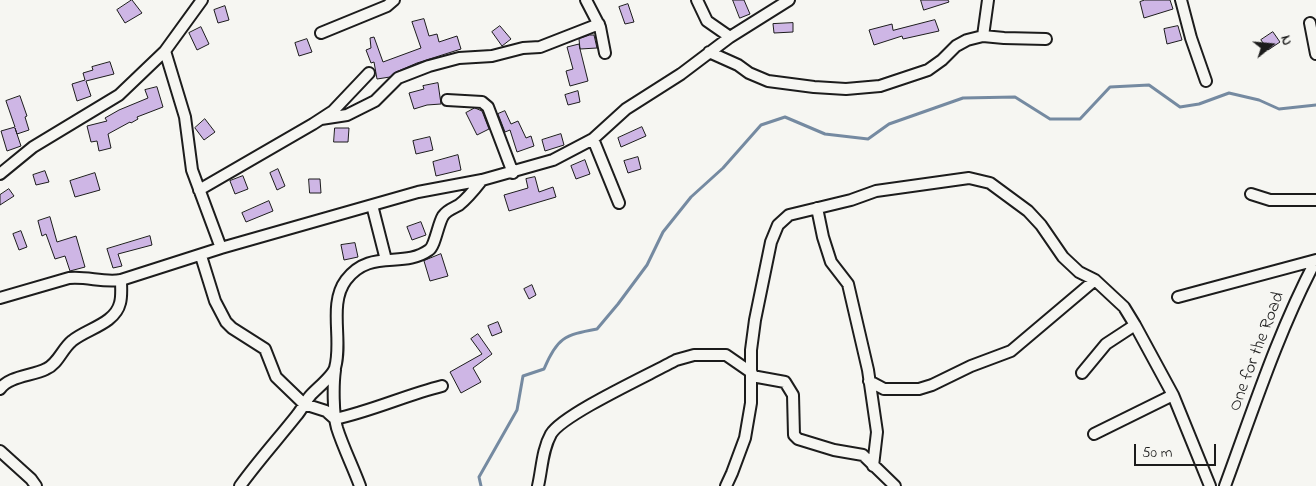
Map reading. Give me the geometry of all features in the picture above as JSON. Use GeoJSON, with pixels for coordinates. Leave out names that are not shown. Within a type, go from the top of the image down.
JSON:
{"type":"FeatureCollection","features":[{"type":"Feature","properties":{"kind":"street"},"geometry":{"type":"LineString","coordinates":[[0,174],[32,147],[119,95],[165,51],[202,0]]}},
{"type":"Feature","properties":{"kind":"street"},"geometry":{"type":"LineString","coordinates":[[321,33],[387,6],[394,0]]}},
{"type":"Feature","properties":{"kind":"street"},"geometry":{"type":"LineString","coordinates":[[586,0],[598,24],[605,53]]}},
{"type":"Feature","properties":{"kind":"street"},"geometry":{"type":"LineString","coordinates":[[697,0],[707,21],[730,37]]}},
{"type":"Feature","properties":{"kind":"street"},"geometry":{"type":"LineString","coordinates":[[0,298],[69,278],[78,277],[110,282],[121,280],[201,256],[221,248],[418,192],[513,173],[553,160],[592,139],[626,108],[681,74],[730,37],[789,0]]}},
{"type":"Feature","properties":{"kind":"street"},"geometry":{"type":"LineString","coordinates":[[983,36],[988,0]]}},
{"type":"Feature","properties":{"kind":"street"},"geometry":{"type":"LineString","coordinates":[[1181,0],[1191,38],[1206,81]]}},
{"type":"Feature","properties":{"kind":"street"},"geometry":{"type":"LineString","coordinates":[[1310,23],[1316,54]]}},
{"type":"Feature","properties":{"kind":"street"},"geometry":{"type":"LineString","coordinates":[[321,119],[347,115],[375,101],[398,78],[429,66],[459,58],[492,56],[523,48],[540,47],[598,24]]}},
{"type":"Feature","properties":{"kind":"street"},"geometry":{"type":"LineString","coordinates":[[709,52],[768,81],[846,89],[880,86],[928,70],[942,60],[956,46],[967,40],[983,36],[1046,39]]}},
{"type":"Feature","properties":{"kind":"street"},"geometry":{"type":"LineString","coordinates":[[165,51],[185,117],[192,170],[221,248]]}},
{"type":"Feature","properties":{"kind":"street"},"geometry":{"type":"LineString","coordinates":[[199,190],[333,111],[369,73]]}},
{"type":"Feature","properties":{"kind":"street"},"geometry":{"type":"LineString","coordinates":[[448,100],[482,102],[488,107],[513,173]]}},
{"type":"Feature","properties":{"kind":"street"},"geometry":{"type":"LineString","coordinates":[[592,139],[619,203]]}},
{"type":"Feature","properties":{"kind":"street"},"geometry":{"type":"LineString","coordinates":[[726,486],[745,438],[751,402],[751,350],[755,320],[767,260],[778,226],[789,215],[851,200],[876,191],[969,178],[990,183],[1028,211],[1041,224],[1063,256],[1079,272],[1095,280],[1124,307],[1173,395],[1210,486]]}},
{"type":"Feature","properties":{"kind":"street"},"geometry":{"type":"LineString","coordinates":[[360,486],[335,419],[333,384],[338,342],[339,291],[355,270],[366,263],[409,258],[429,250],[434,244],[434,236],[443,216],[470,195],[482,180]]}},
{"type":"Feature","properties":{"kind":"street"},"geometry":{"type":"LineString","coordinates":[[1251,194],[1270,200],[1316,200]]}},
{"type":"Feature","properties":{"kind":"street"},"geometry":{"type":"LineString","coordinates":[[372,205],[386,260]]}},
{"type":"Feature","properties":{"kind":"street"},"geometry":{"type":"LineString","coordinates":[[817,208],[831,262],[848,284],[864,350],[876,432],[873,466]]}},
{"type":"Feature","properties":{"kind":"street"},"geometry":{"type":"LineString","coordinates":[[201,256],[215,301],[226,322],[232,328],[265,349],[276,377],[304,404],[326,412],[335,419],[350,416],[442,386]]}},
{"type":"Feature","properties":{"kind":"street"},"geometry":{"type":"LineString","coordinates":[[1178,297],[1316,260]]}},
{"type":"Feature","properties":{"kind":"street","name":"One for the Road"},"geometry":{"type":"LineString","coordinates":[[1225,486],[1262,384],[1293,308],[1316,260]]}},
{"type":"Feature","properties":{"kind":"street"},"geometry":{"type":"LineString","coordinates":[[0,389],[3,385],[16,379],[48,368],[56,362],[71,341],[104,322],[116,312],[120,303],[121,280]]}},
{"type":"Feature","properties":{"kind":"street"},"geometry":{"type":"LineString","coordinates":[[869,381],[884,389],[919,389],[1011,351],[1095,280]]}},
{"type":"Feature","properties":{"kind":"street"},"geometry":{"type":"LineString","coordinates":[[1082,373],[1106,344],[1135,325]]}},
{"type":"Feature","properties":{"kind":"street"},"geometry":{"type":"LineString","coordinates":[[538,486],[544,448],[552,432],[572,415],[676,360],[694,355],[726,355],[752,374],[785,382],[793,395],[794,435],[798,439],[834,450],[863,455],[895,486]]}},
{"type":"Feature","properties":{"kind":"street"},"geometry":{"type":"LineString","coordinates":[[240,486],[310,396],[335,370]]}},
{"type":"Feature","properties":{"kind":"street"},"geometry":{"type":"LineString","coordinates":[[1094,434],[1173,395]]}},
{"type":"Feature","properties":{"kind":"street"},"geometry":{"type":"LineString","coordinates":[[0,451],[31,479],[36,486]]}},
{"type":"Feature","properties":{"kind":"building"},"geometry":{"type":"Polygon","coordinates":[[[132,0],[142,13],[125,23],[117,10],[132,0]]]}},
{"type":"Feature","properties":{"kind":"building"},"geometry":{"type":"Polygon","coordinates":[[[733,0],[744,0],[750,14],[740,18],[733,0]]]}},
{"type":"Feature","properties":{"kind":"building"},"geometry":{"type":"Polygon","coordinates":[[[921,0],[948,0],[949,2],[924,10],[921,0]]]}},
{"type":"Feature","properties":{"kind":"building"},"geometry":{"type":"Polygon","coordinates":[[[1145,0],[1170,0],[1173,9],[1144,18],[1140,2],[1145,0]]]}},
{"type":"Feature","properties":{"kind":"building"},"geometry":{"type":"Polygon","coordinates":[[[628,4],[634,22],[625,24],[619,7],[628,4]]]}},
{"type":"Feature","properties":{"kind":"building"},"geometry":{"type":"Polygon","coordinates":[[[225,6],[229,20],[218,23],[214,10],[225,6]]]}},
{"type":"Feature","properties":{"kind":"building"},"geometry":{"type":"Polygon","coordinates":[[[424,19],[429,36],[437,34],[439,42],[457,36],[461,49],[417,63],[396,72],[390,77],[377,79],[374,62],[371,63],[366,50],[371,48],[370,38],[374,37],[383,62],[421,48],[412,22],[424,19]]]}},
{"type":"Feature","properties":{"kind":"building"},"geometry":{"type":"Polygon","coordinates":[[[935,20],[939,31],[903,39],[902,36],[874,45],[869,30],[892,24],[893,30],[935,20]]]}},
{"type":"Feature","properties":{"kind":"building"},"geometry":{"type":"Polygon","coordinates":[[[793,23],[793,32],[774,33],[773,24],[793,23]]]}},
{"type":"Feature","properties":{"kind":"building"},"geometry":{"type":"Polygon","coordinates":[[[500,26],[511,39],[502,46],[492,32],[500,26]]]}},
{"type":"Feature","properties":{"kind":"building"},"geometry":{"type":"Polygon","coordinates":[[[1178,26],[1182,40],[1167,44],[1164,29],[1178,26]]]}},
{"type":"Feature","properties":{"kind":"building"},"geometry":{"type":"Polygon","coordinates":[[[201,27],[209,44],[197,50],[189,33],[201,27]]]}},
{"type":"Feature","properties":{"kind":"building"},"geometry":{"type":"Polygon","coordinates":[[[1273,32],[1280,42],[1268,50],[1261,40],[1273,32]]]}},
{"type":"Feature","properties":{"kind":"building"},"geometry":{"type":"Polygon","coordinates":[[[594,35],[597,48],[580,49],[579,39],[594,35]]]}},
{"type":"Feature","properties":{"kind":"building"},"geometry":{"type":"Polygon","coordinates":[[[307,39],[312,52],[299,56],[295,43],[307,39]]]}},
{"type":"Feature","properties":{"kind":"building"},"geometry":{"type":"Polygon","coordinates":[[[579,44],[588,81],[570,86],[566,71],[573,69],[567,47],[579,44]]]}},
{"type":"Feature","properties":{"kind":"building"},"geometry":{"type":"Polygon","coordinates":[[[110,62],[114,74],[86,81],[91,96],[77,101],[72,84],[85,80],[83,73],[93,70],[92,67],[110,62]]]}},
{"type":"Feature","properties":{"kind":"building"},"geometry":{"type":"Polygon","coordinates":[[[438,83],[441,104],[427,105],[414,109],[409,93],[424,89],[423,86],[438,83]]]}},
{"type":"Feature","properties":{"kind":"building"},"geometry":{"type":"Polygon","coordinates":[[[157,87],[163,107],[137,117],[138,119],[108,134],[111,148],[99,151],[97,141],[91,142],[87,126],[107,121],[105,118],[119,110],[148,98],[145,90],[157,87]]]}},
{"type":"Feature","properties":{"kind":"building"},"geometry":{"type":"Polygon","coordinates":[[[578,91],[580,102],[568,105],[565,95],[578,91]]]}},
{"type":"Feature","properties":{"kind":"building"},"geometry":{"type":"Polygon","coordinates":[[[20,96],[27,116],[25,117],[29,130],[17,134],[21,146],[7,151],[1,131],[15,127],[6,101],[20,96]]]}},
{"type":"Feature","properties":{"kind":"building"},"geometry":{"type":"Polygon","coordinates":[[[475,108],[482,111],[489,129],[477,135],[466,113],[475,108]]]}},
{"type":"Feature","properties":{"kind":"building"},"geometry":{"type":"Polygon","coordinates":[[[505,111],[511,124],[518,121],[526,138],[531,136],[534,146],[517,152],[510,130],[505,132],[498,114],[505,111]]]}},
{"type":"Feature","properties":{"kind":"building"},"geometry":{"type":"Polygon","coordinates":[[[205,119],[215,132],[204,140],[195,128],[205,119]]]}},
{"type":"Feature","properties":{"kind":"building"},"geometry":{"type":"Polygon","coordinates":[[[642,127],[646,136],[621,147],[618,138],[642,127]]]}},
{"type":"Feature","properties":{"kind":"building"},"geometry":{"type":"Polygon","coordinates":[[[335,128],[349,128],[348,142],[334,142],[335,128]]]}},
{"type":"Feature","properties":{"kind":"building"},"geometry":{"type":"Polygon","coordinates":[[[561,134],[564,145],[545,151],[542,140],[561,134]]]}},
{"type":"Feature","properties":{"kind":"building"},"geometry":{"type":"Polygon","coordinates":[[[430,137],[433,150],[416,154],[413,141],[430,137]]]}},
{"type":"Feature","properties":{"kind":"building"},"geometry":{"type":"Polygon","coordinates":[[[458,155],[461,170],[436,176],[433,162],[458,155]]]}},
{"type":"Feature","properties":{"kind":"building"},"geometry":{"type":"Polygon","coordinates":[[[638,157],[641,169],[628,173],[624,161],[638,157]]]}},
{"type":"Feature","properties":{"kind":"building"},"geometry":{"type":"Polygon","coordinates":[[[585,160],[590,174],[576,179],[571,166],[585,160]]]}},
{"type":"Feature","properties":{"kind":"building"},"geometry":{"type":"Polygon","coordinates":[[[278,169],[285,186],[277,190],[270,173],[278,169]]]}},
{"type":"Feature","properties":{"kind":"building"},"geometry":{"type":"Polygon","coordinates":[[[45,171],[49,182],[36,185],[33,175],[45,171]]]}},
{"type":"Feature","properties":{"kind":"building"},"geometry":{"type":"Polygon","coordinates":[[[95,173],[100,190],[75,197],[70,181],[95,173]]]}},
{"type":"Feature","properties":{"kind":"building"},"geometry":{"type":"Polygon","coordinates":[[[243,176],[248,189],[235,194],[230,181],[243,176]]]}},
{"type":"Feature","properties":{"kind":"building"},"geometry":{"type":"Polygon","coordinates":[[[535,177],[539,192],[553,187],[556,197],[509,211],[504,195],[528,188],[526,179],[535,177]]]}},
{"type":"Feature","properties":{"kind":"building"},"geometry":{"type":"Polygon","coordinates":[[[309,179],[320,179],[321,193],[310,193],[309,179]]]}},
{"type":"Feature","properties":{"kind":"building"},"geometry":{"type":"Polygon","coordinates":[[[9,189],[14,196],[0,205],[0,195],[9,189]]]}},
{"type":"Feature","properties":{"kind":"building"},"geometry":{"type":"Polygon","coordinates":[[[269,201],[273,211],[246,222],[242,213],[269,201]]]}},
{"type":"Feature","properties":{"kind":"building"},"geometry":{"type":"Polygon","coordinates":[[[50,217],[57,242],[76,236],[85,267],[70,271],[65,256],[55,259],[46,234],[42,236],[38,221],[50,217]]]}},
{"type":"Feature","properties":{"kind":"building"},"geometry":{"type":"Polygon","coordinates":[[[421,222],[426,235],[412,240],[407,227],[421,222]]]}},
{"type":"Feature","properties":{"kind":"building"},"geometry":{"type":"Polygon","coordinates":[[[21,231],[27,247],[19,250],[13,234],[21,231]]]}},
{"type":"Feature","properties":{"kind":"building"},"geometry":{"type":"Polygon","coordinates":[[[150,236],[152,245],[118,254],[122,266],[113,268],[107,249],[150,236]]]}},
{"type":"Feature","properties":{"kind":"building"},"geometry":{"type":"Polygon","coordinates":[[[355,243],[358,257],[344,260],[341,245],[355,243]]]}},
{"type":"Feature","properties":{"kind":"building"},"geometry":{"type":"Polygon","coordinates":[[[441,254],[448,276],[430,281],[424,261],[441,254]]]}},
{"type":"Feature","properties":{"kind":"building"},"geometry":{"type":"Polygon","coordinates":[[[532,285],[536,295],[529,299],[524,289],[532,285]]]}},
{"type":"Feature","properties":{"kind":"building"},"geometry":{"type":"Polygon","coordinates":[[[498,322],[502,332],[492,336],[488,326],[498,322]]]}},
{"type":"Feature","properties":{"kind":"building"},"geometry":{"type":"Polygon","coordinates":[[[478,334],[492,354],[473,368],[481,382],[461,393],[450,372],[482,354],[471,339],[478,334]]]}},
{"type":"Feature","properties":{"kind":"waterway"},"geometry":{"type":"LineString","coordinates":[[481,486],[479,477],[517,410],[523,376],[544,369],[558,344],[569,336],[597,329],[647,265],[663,232],[691,197],[723,168],[761,125],[785,117],[825,134],[868,139],[889,124],[963,98],[1015,97],[1050,119],[1080,119],[1110,87],[1149,85],[1180,107],[1199,104],[1229,93],[1259,100],[1279,109],[1316,105]]}}]}
